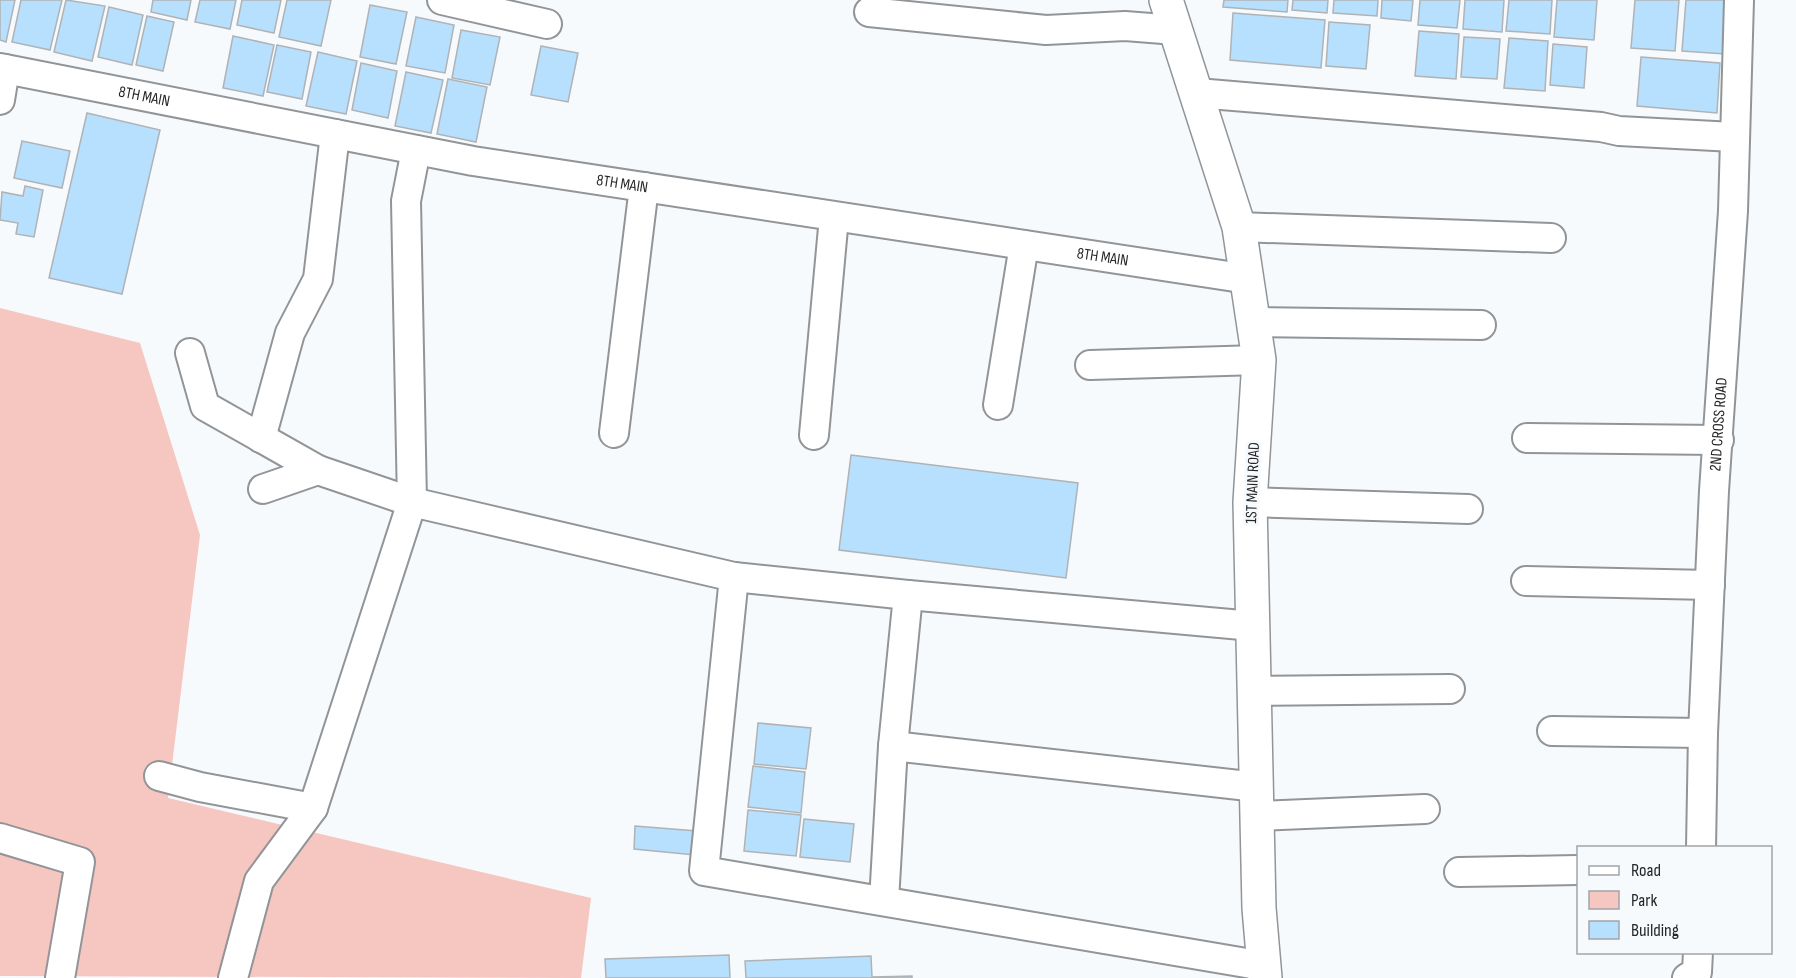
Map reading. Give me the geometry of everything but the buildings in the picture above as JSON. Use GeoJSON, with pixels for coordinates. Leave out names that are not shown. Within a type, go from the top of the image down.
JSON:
{"type":"FeatureCollection","features":[{"type":"Feature","properties":{"kind":"street"},"geometry":{"type":"LineString","coordinates":[[442,0],[547,24]]}},
{"type":"Feature","properties":{"kind":"street","name":"1ST MAIN ROAD"},"geometry":{"type":"LineString","coordinates":[[1166,0],[1239,227],[1258,360],[1250,502],[1259,908],[1264,972]]}},
{"type":"Feature","properties":{"kind":"street","name":"2ND CROSS ROAD"},"geometry":{"type":"LineString","coordinates":[[1701,846],[1703,733],[1710,585],[1733,211],[1739,0]]}},
{"type":"Feature","properties":{"kind":"street"},"geometry":{"type":"LineString","coordinates":[[869,12],[1046,30],[1125,27],[1176,30]]}},
{"type":"Feature","properties":{"kind":"street"},"geometry":{"type":"LineString","coordinates":[[0,100],[3,69]]}},
{"type":"Feature","properties":{"kind":"street","name":"8TH MAIN"},"geometry":{"type":"LineString","coordinates":[[3,69],[416,150],[644,188],[1248,279]]}},
{"type":"Feature","properties":{"kind":"street"},"geometry":{"type":"LineString","coordinates":[[1197,93],[1601,127],[1620,131],[1734,137]]}},
{"type":"Feature","properties":{"kind":"street"},"geometry":{"type":"LineString","coordinates":[[261,438],[290,333],[318,279],[335,134]]}},
{"type":"Feature","properties":{"kind":"street"},"geometry":{"type":"LineString","coordinates":[[233,978],[259,881],[314,808],[412,502],[406,201],[416,150]]}},
{"type":"Feature","properties":{"kind":"street"},"geometry":{"type":"LineString","coordinates":[[614,433],[644,188]]}},
{"type":"Feature","properties":{"kind":"street"},"geometry":{"type":"LineString","coordinates":[[814,435],[834,217]]}},
{"type":"Feature","properties":{"kind":"street"},"geometry":{"type":"LineString","coordinates":[[1239,227],[1551,238]]}},
{"type":"Feature","properties":{"kind":"street"},"geometry":{"type":"LineString","coordinates":[[998,405],[1024,245]]}},
{"type":"Feature","properties":{"kind":"street"},"geometry":{"type":"LineString","coordinates":[[1253,322],[1481,325]]}},
{"type":"Feature","properties":{"kind":"street"},"geometry":{"type":"LineString","coordinates":[[190,353],[205,406],[318,470],[412,502],[734,577],[1253,626]]}},
{"type":"Feature","properties":{"kind":"street"},"geometry":{"type":"LineString","coordinates":[[1090,364],[1258,360]]}},
{"type":"Feature","properties":{"kind":"street"},"geometry":{"type":"LineString","coordinates":[[1527,438],[1719,440]]}},
{"type":"Feature","properties":{"kind":"street"},"geometry":{"type":"LineString","coordinates":[[263,489],[318,470]]}},
{"type":"Feature","properties":{"kind":"street"},"geometry":{"type":"LineString","coordinates":[[1250,502],[1468,509]]}},
{"type":"Feature","properties":{"kind":"street"},"geometry":{"type":"LineString","coordinates":[[734,577],[704,871],[884,901],[1264,972]]}},
{"type":"Feature","properties":{"kind":"street"},"geometry":{"type":"LineString","coordinates":[[1526,581],[1710,585]]}},
{"type":"Feature","properties":{"kind":"street"},"geometry":{"type":"LineString","coordinates":[[884,901],[893,746],[908,595]]}},
{"type":"Feature","properties":{"kind":"street"},"geometry":{"type":"LineString","coordinates":[[1254,691],[1450,688]]}},
{"type":"Feature","properties":{"kind":"street"},"geometry":{"type":"LineString","coordinates":[[1552,731],[1703,733]]}},
{"type":"Feature","properties":{"kind":"street"},"geometry":{"type":"LineString","coordinates":[[893,746],[1257,801],[1425,809]]}},
{"type":"Feature","properties":{"kind":"street"},"geometry":{"type":"LineString","coordinates":[[159,776],[200,787],[314,808]]}},
{"type":"Feature","properties":{"kind":"street"},"geometry":{"type":"LineString","coordinates":[[0,838],[80,862],[60,978]]}},
{"type":"Feature","properties":{"kind":"street"},"geometry":{"type":"LineString","coordinates":[[1460,872],[1577,870]]}},
{"type":"Feature","properties":{"kind":"street"},"geometry":{"type":"LineString","coordinates":[[1687,978],[1697,972],[1698,954]]}},
{"type":"Feature","properties":{"kind":"green space"},"geometry":{"type":"Polygon","coordinates":[[[0,308],[140,343],[200,535],[168,798],[591,898],[581,978],[0,976],[0,308]]]}}]}
